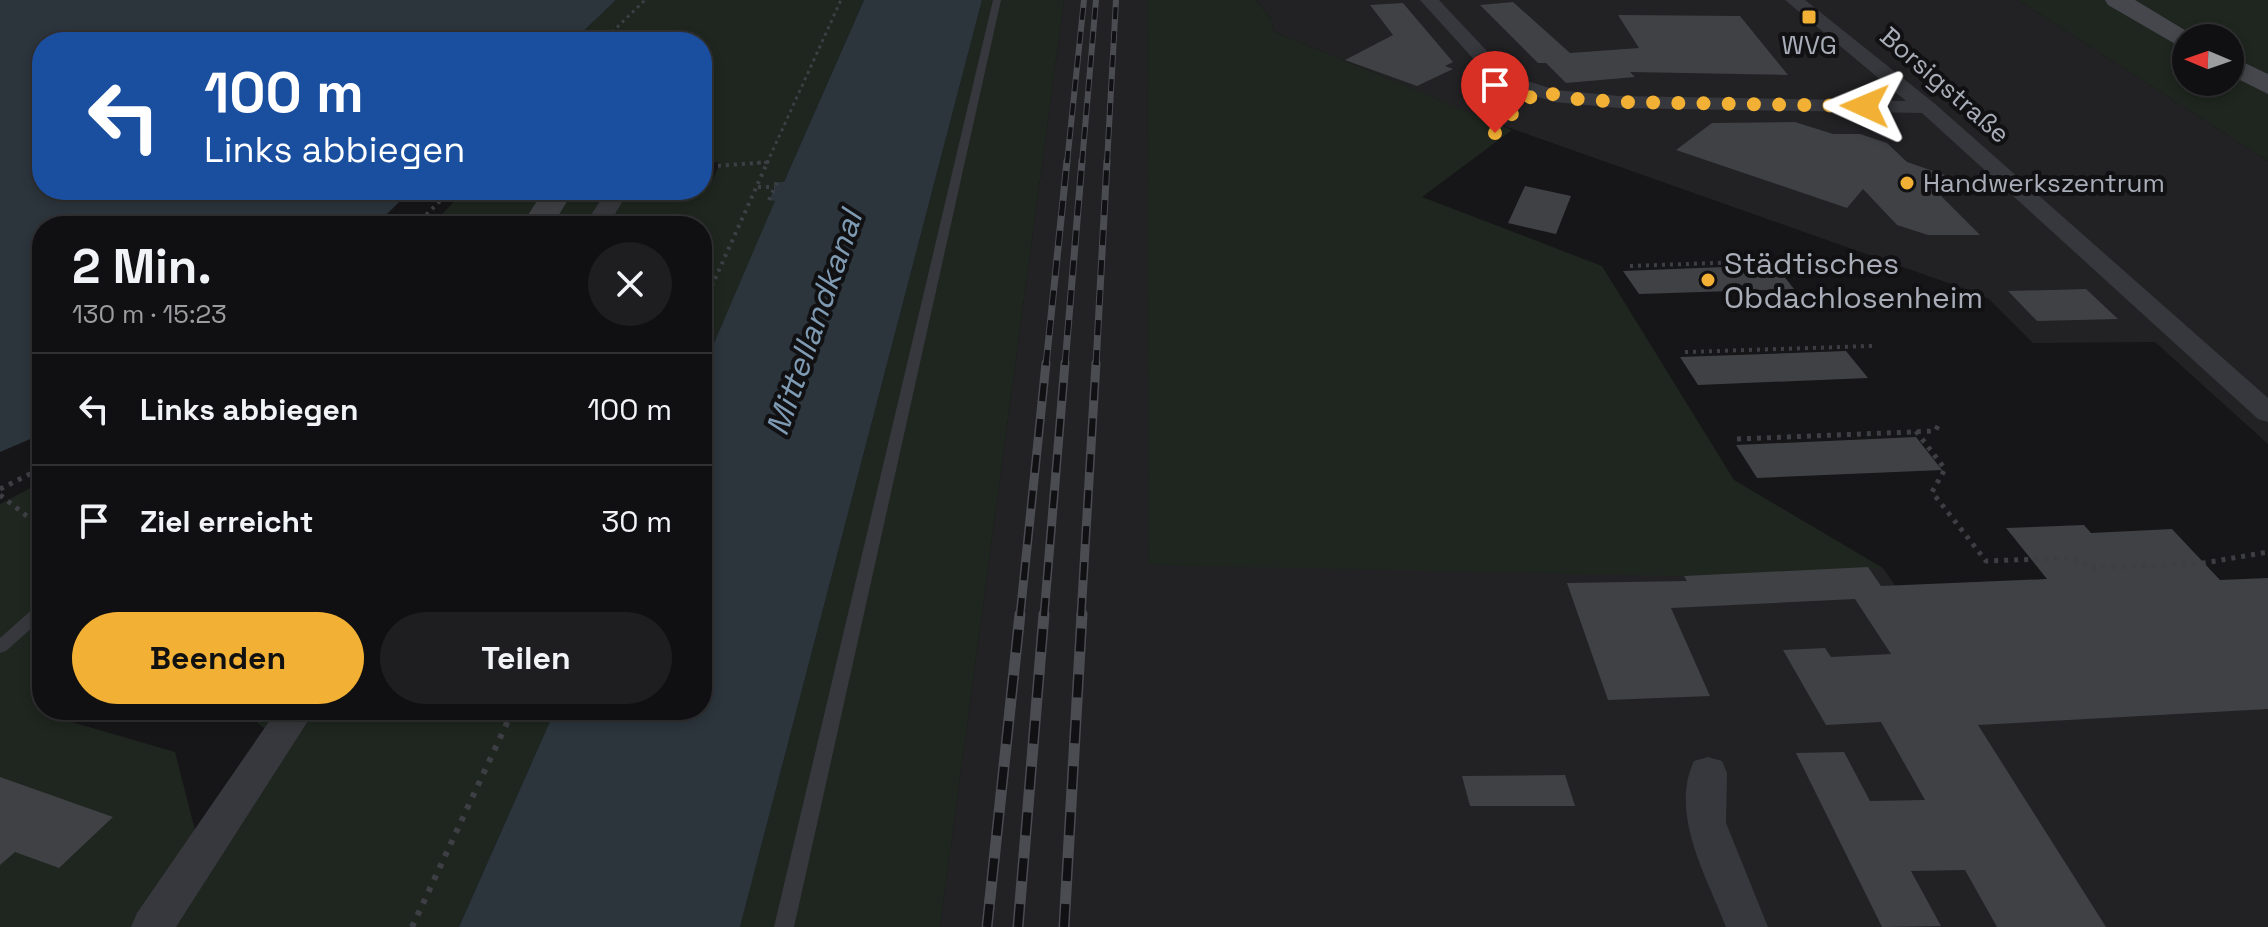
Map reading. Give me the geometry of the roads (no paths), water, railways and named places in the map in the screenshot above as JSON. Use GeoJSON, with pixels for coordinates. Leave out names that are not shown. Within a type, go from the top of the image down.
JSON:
{"type":"FeatureCollection","features":[{"type":"Feature","properties":{"kind":"main road"},"geometry":{"type":"LineString","coordinates":[[2117,0],[2172,31]]}},
{"type":"Feature","properties":{"kind":"main road"},"geometry":{"type":"LineString","coordinates":[[2244,72],[2266,85]]}},
{"type":"Feature","properties":{"kind":"street"},"geometry":{"type":"LineString","coordinates":[[1429,0],[1491,67],[1507,79],[1538,91],[1576,99],[1619,102],[1927,107]]}},
{"type":"Feature","properties":{"kind":"street","name":"Borsigstraße"},"geometry":{"type":"LineString","coordinates":[[1794,0],[1927,107],[2268,413]]}},
{"type":"Feature","properties":{"kind":"street"},"geometry":{"type":"LineString","coordinates":[[152,927],[290,720]]}},
{"type":"Feature","properties":{"kind":"street"},"geometry":{"type":"LineString","coordinates":[[1708,773],[1706,823],[1747,927]]}},
{"type":"Feature","properties":{"kind":"lane"},"geometry":{"type":"LineString","coordinates":[[784,927],[997,0]]}},
{"type":"Feature","properties":{"kind":"lane"},"geometry":{"type":"LineString","coordinates":[[0,647],[32,619]]}},
{"type":"Feature","properties":{"kind":"water"},"geometry":{"type":"Polygon","coordinates":[[[0,0],[616,0],[582,32],[32,32],[32,200],[401,200],[385,216],[32,216],[32,438],[0,452],[0,0]]]}},
{"type":"Feature","properties":{"kind":"water","name":"Mittellandkanal"},"geometry":{"type":"Polygon","coordinates":[[[864,0],[982,0],[740,927],[459,927],[551,720],[712,720],[712,348],[775,201],[769,200],[777,182],[784,182],[864,0]]]}},
{"type":"Feature","properties":{"kind":"railway"},"geometry":{"type":"LineString","coordinates":[[1067,163],[1084,0]]}},
{"type":"Feature","properties":{"kind":"railway"},"geometry":{"type":"LineString","coordinates":[[1082,163],[1096,0]]}},
{"type":"Feature","properties":{"kind":"railway"},"geometry":{"type":"LineString","coordinates":[[1107,163],[1116,0]]}},
{"type":"Feature","properties":{"kind":"railway"},"geometry":{"type":"LineString","coordinates":[[1046,365],[1067,161]]}},
{"type":"Feature","properties":{"kind":"railway"},"geometry":{"type":"LineString","coordinates":[[1065,365],[1082,161]]}},
{"type":"Feature","properties":{"kind":"railway"},"geometry":{"type":"LineString","coordinates":[[1096,365],[1107,161]]}},
{"type":"Feature","properties":{"kind":"railway"},"geometry":{"type":"LineString","coordinates":[[1020,616],[1046,363]]}},
{"type":"Feature","properties":{"kind":"railway"},"geometry":{"type":"LineString","coordinates":[[1044,616],[1065,363]]}},
{"type":"Feature","properties":{"kind":"railway"},"geometry":{"type":"LineString","coordinates":[[1081,616],[1096,363]]}},
{"type":"Feature","properties":{"kind":"railway"},"geometry":{"type":"LineString","coordinates":[[987,927],[1020,614]]}},
{"type":"Feature","properties":{"kind":"railway"},"geometry":{"type":"LineString","coordinates":[[1018,927],[1044,614]]}},
{"type":"Feature","properties":{"kind":"railway"},"geometry":{"type":"LineString","coordinates":[[1064,927],[1082,614]]}},
{"type":"Feature","properties":{"kind":"place","name":"WVG"},"geometry":{"type":"Point","coordinates":[1809,17]}},
{"type":"Feature","properties":{"kind":"place","name":"Handwerkszentrum"},"geometry":{"type":"Point","coordinates":[1907,183]}},
{"type":"Feature","properties":{"kind":"place","name":"Städtisches Obdachlosenheim"},"geometry":{"type":"Point","coordinates":[1708,280]}}]}
